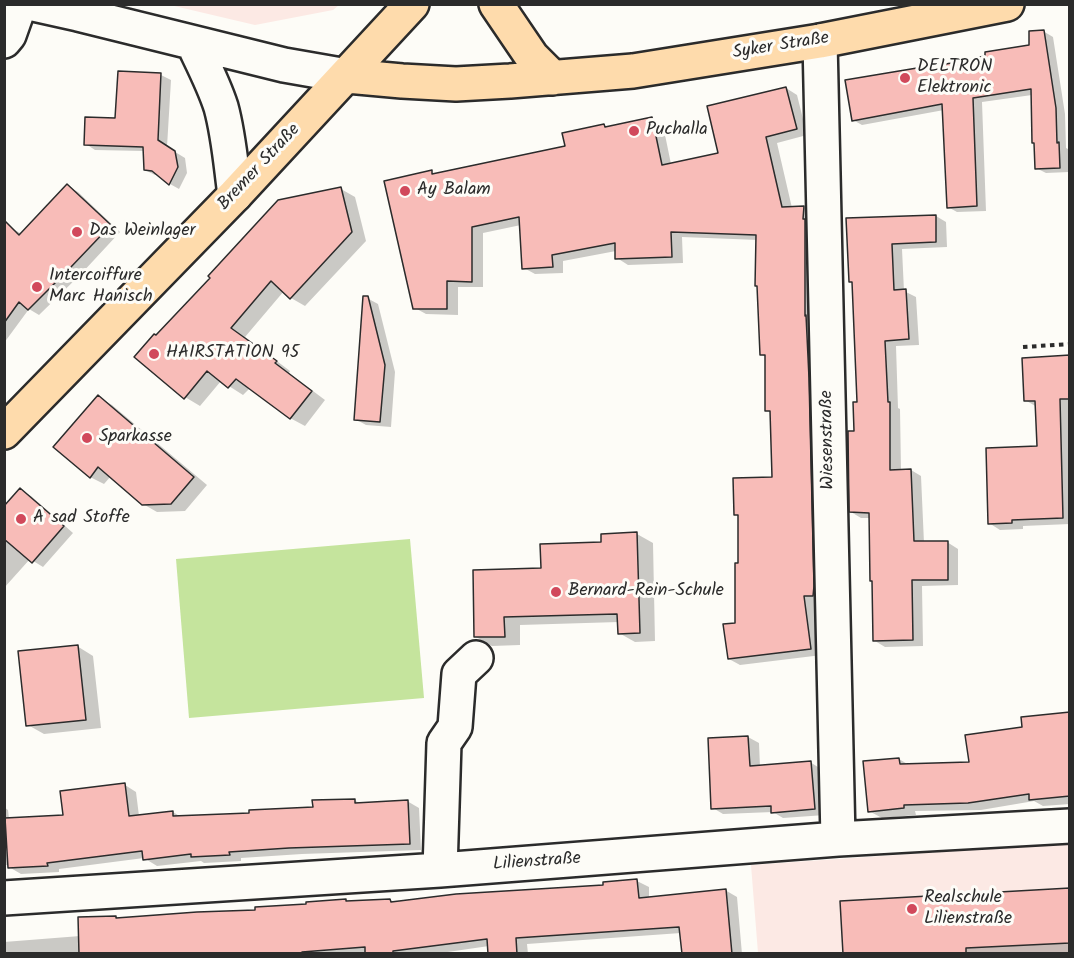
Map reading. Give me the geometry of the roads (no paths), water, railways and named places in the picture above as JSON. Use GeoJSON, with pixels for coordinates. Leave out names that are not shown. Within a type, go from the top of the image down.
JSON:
{"type":"FeatureCollection","features":[{"type":"Feature","properties":{"kind":"main road","name":"Bremer Straße"},"geometry":{"type":"LineString","coordinates":[[4,432],[235,195],[412,4]]}},
{"type":"Feature","properties":{"kind":"main road"},"geometry":{"type":"LineString","coordinates":[[496,4],[532,57],[553,78]]}},
{"type":"Feature","properties":{"kind":"main road","name":"Syker Straße"},"geometry":{"type":"LineString","coordinates":[[347,76],[456,84],[633,71],[820,41],[1007,4]]}},
{"type":"Feature","properties":{"kind":"street"},"geometry":{"type":"LineString","coordinates":[[4,41],[9,35],[20,4]]}},
{"type":"Feature","properties":{"kind":"street"},"geometry":{"type":"LineString","coordinates":[[33,4],[284,65],[347,76]]}},
{"type":"Feature","properties":{"kind":"street","name":"Wiesenstraße"},"geometry":{"type":"LineString","coordinates":[[820,41],[838,839]]}},
{"type":"Feature","properties":{"kind":"street"},"geometry":{"type":"LineString","coordinates":[[193,43],[220,106],[226,128],[235,195]]}},
{"type":"Feature","properties":{"kind":"street"},"geometry":{"type":"LineString","coordinates":[[440,870],[444,743],[455,727],[459,674],[476,658]]}},
{"type":"Feature","properties":{"kind":"street","name":"Lilienstraße"},"geometry":{"type":"LineString","coordinates":[[4,898],[440,870],[838,839],[1070,826]]}},
{"type":"Feature","properties":{"kind":"place","name":"DELTRON Elektronic"},"geometry":{"type":"Point","coordinates":[905,78]}},
{"type":"Feature","properties":{"kind":"place","name":"Puchalla"},"geometry":{"type":"Point","coordinates":[634,131]}},
{"type":"Feature","properties":{"kind":"place","name":"Ay Balam"},"geometry":{"type":"Point","coordinates":[405,191]}},
{"type":"Feature","properties":{"kind":"place","name":"Das Weinlager"},"geometry":{"type":"Point","coordinates":[77,232]}},
{"type":"Feature","properties":{"kind":"place","name":"Intercoiffure Marc Hanisch"},"geometry":{"type":"Point","coordinates":[37,287]}},
{"type":"Feature","properties":{"kind":"place","name":"HAIRSTATION 95"},"geometry":{"type":"Point","coordinates":[154,354]}},
{"type":"Feature","properties":{"kind":"place","name":"Sparkasse"},"geometry":{"type":"Point","coordinates":[87,438]}},
{"type":"Feature","properties":{"kind":"place","name":"A sad Stoffe"},"geometry":{"type":"Point","coordinates":[21,519]}},
{"type":"Feature","properties":{"kind":"place","name":"Bernard-Rein-Schule"},"geometry":{"type":"Point","coordinates":[556,592]}},
{"type":"Feature","properties":{"kind":"place","name":"Realschule Lilienstraße"},"geometry":{"type":"Point","coordinates":[912,909]}}]}
